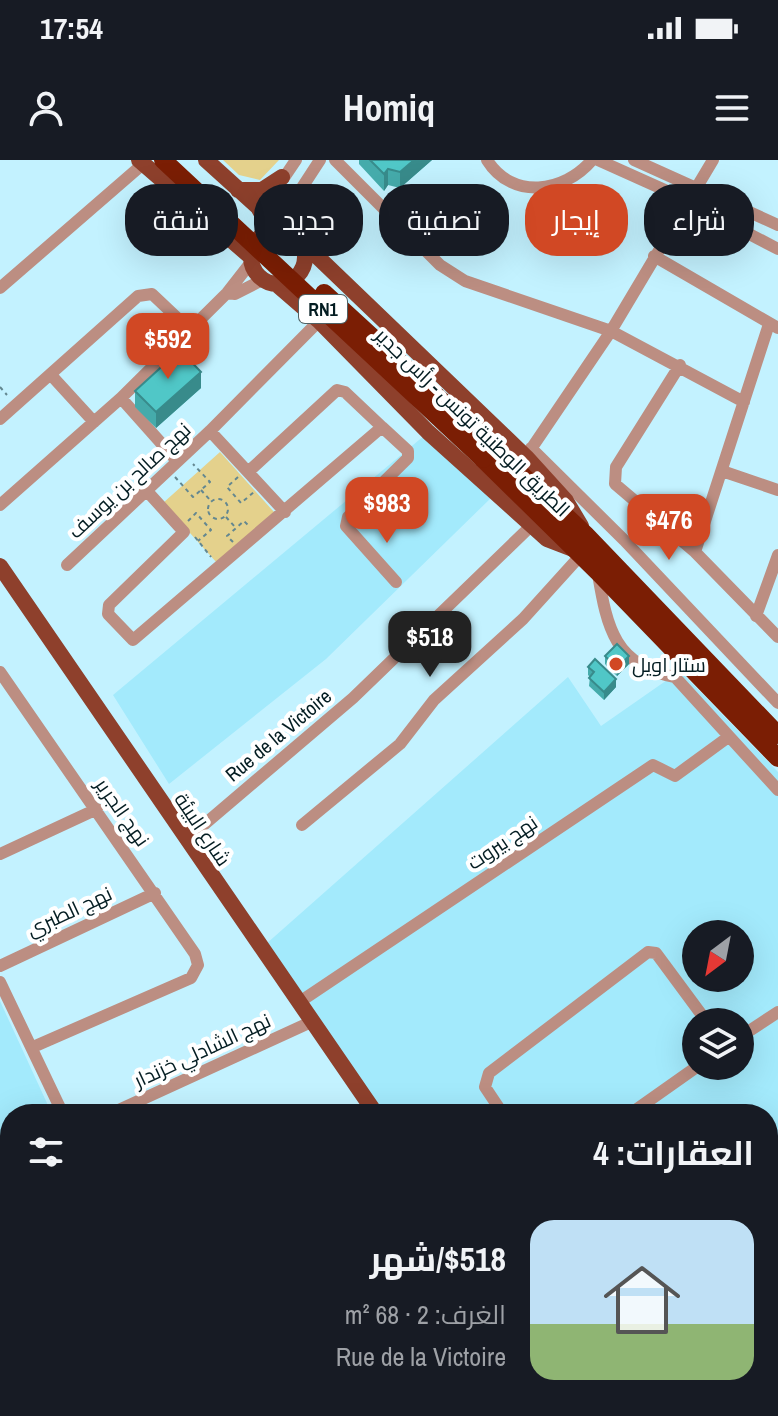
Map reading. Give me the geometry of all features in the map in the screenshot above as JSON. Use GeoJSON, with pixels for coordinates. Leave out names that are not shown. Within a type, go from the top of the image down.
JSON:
{"type":"FeatureCollection","features":[{"type":"Feature","properties":{"kind":"highway","name":"الطريق الوطنية تونس - رأس جدير"},"geometry":{"type":"LineString","coordinates":[[163,160],[488,454],[585,534],[778,735]]}},
{"type":"Feature","properties":{"kind":"highway","name":"الطريق الوطنية تونس - رأس جدير"},"geometry":{"type":"LineString","coordinates":[[180,160],[488,454],[576,553],[597,571],[680,669],[778,758]]}},
{"type":"Feature","properties":{"kind":"main road"},"geometry":{"type":"LineString","coordinates":[[206,160],[232,184]]}},
{"type":"Feature","properties":{"kind":"main road"},"geometry":{"type":"LineString","coordinates":[[141,162],[252,259],[269,281],[319,321],[428,432],[547,539],[576,553]]}},
{"type":"Feature","properties":{"kind":"main road"},"geometry":{"type":"LineString","coordinates":[[238,190],[262,190],[282,177]]}},
{"type":"Feature","properties":{"kind":"main road"},"geometry":{"type":"LineString","coordinates":[[238,190],[254,204]]}},
{"type":"Feature","properties":{"kind":"main road"},"geometry":{"type":"LineString","coordinates":[[252,259],[254,252]]}},
{"type":"Feature","properties":{"kind":"main road","name":"RN1"},"geometry":{"type":"LineString","coordinates":[[269,281],[290,281],[302,270],[305,256]]}},
{"type":"Feature","properties":{"kind":"main road"},"geometry":{"type":"LineString","coordinates":[[317,256],[528,452],[566,501],[585,534]]}},
{"type":"Feature","properties":{"kind":"main road","name":"شارع البيئة"},"geometry":{"type":"LineString","coordinates":[[0,566],[369,1104]]}},
{"type":"Feature","properties":{"kind":"street"},"geometry":{"type":"LineString","coordinates":[[278,184],[296,160]]}},
{"type":"Feature","properties":{"kind":"street"},"geometry":{"type":"LineString","coordinates":[[304,184],[320,160]]}},
{"type":"Feature","properties":{"kind":"street"},"geometry":{"type":"LineString","coordinates":[[335,160],[440,265],[465,281],[611,331],[680,365],[744,402]]}},
{"type":"Feature","properties":{"kind":"street"},"geometry":{"type":"LineString","coordinates":[[487,160],[502,176],[531,188],[559,185],[572,179],[592,160]]}},
{"type":"Feature","properties":{"kind":"street"},"geometry":{"type":"LineString","coordinates":[[598,160],[651,184]]}},
{"type":"Feature","properties":{"kind":"street"},"geometry":{"type":"LineString","coordinates":[[634,160],[693,184]]}},
{"type":"Feature","properties":{"kind":"street"},"geometry":{"type":"LineString","coordinates":[[696,184],[713,160]]}},
{"type":"Feature","properties":{"kind":"street"},"geometry":{"type":"LineString","coordinates":[[0,288],[141,162]]}},
{"type":"Feature","properties":{"kind":"street"},"geometry":{"type":"LineString","coordinates":[[754,213],[778,225]]}},
{"type":"Feature","properties":{"kind":"street"},"geometry":{"type":"LineString","coordinates":[[754,236],[778,249]]}},
{"type":"Feature","properties":{"kind":"street"},"geometry":{"type":"LineString","coordinates":[[695,552],[744,402],[774,326],[654,256],[611,331],[528,452],[624,540],[778,703]]}},
{"type":"Feature","properties":{"kind":"street"},"geometry":{"type":"LineString","coordinates":[[0,505],[121,398],[227,293],[252,259]]}},
{"type":"Feature","properties":{"kind":"street"},"geometry":{"type":"LineString","coordinates":[[227,293],[235,294],[269,281]]}},
{"type":"Feature","properties":{"kind":"street"},"geometry":{"type":"LineString","coordinates":[[0,419],[146,293],[189,329]]}},
{"type":"Feature","properties":{"kind":"street","name":"نهج صالح بن يوسف"},"geometry":{"type":"LineString","coordinates":[[67,565],[210,431],[319,321]]}},
{"type":"Feature","properties":{"kind":"street"},"geometry":{"type":"LineString","coordinates":[[680,365],[612,477],[621,490],[695,552],[778,637]]}},
{"type":"Feature","properties":{"kind":"street"},"geometry":{"type":"LineString","coordinates":[[51,375],[94,422]]}},
{"type":"Feature","properties":{"kind":"street"},"geometry":{"type":"LineString","coordinates":[[247,471],[337,390],[345,392],[408,451],[408,458],[348,517],[346,526],[396,582]]}},
{"type":"Feature","properties":{"kind":"street"},"geometry":{"type":"LineString","coordinates":[[121,398],[177,462]]}},
{"type":"Feature","properties":{"kind":"street"},"geometry":{"type":"LineString","coordinates":[[146,490],[182,530],[109,605],[108,614],[128,638],[137,639],[382,427]]}},
{"type":"Feature","properties":{"kind":"street"},"geometry":{"type":"LineString","coordinates":[[210,431],[285,512]]}},
{"type":"Feature","properties":{"kind":"street"},"geometry":{"type":"LineString","coordinates":[[722,471],[778,490]]}},
{"type":"Feature","properties":{"kind":"street"},"geometry":{"type":"LineString","coordinates":[[0,494],[15,491]]}},
{"type":"Feature","properties":{"kind":"street","name":"Rue de la Victoire"},"geometry":{"type":"LineString","coordinates":[[186,840],[353,698],[532,525]]}},
{"type":"Feature","properties":{"kind":"street"},"geometry":{"type":"LineString","coordinates":[[302,825],[400,744],[434,700],[523,619],[576,553]]}},
{"type":"Feature","properties":{"kind":"street"},"geometry":{"type":"LineString","coordinates":[[756,616],[778,555]]}},
{"type":"Feature","properties":{"kind":"street"},"geometry":{"type":"LineString","coordinates":[[597,571],[605,618],[614,640],[650,673],[680,669],[727,738],[778,790]]}},
{"type":"Feature","properties":{"kind":"street","name":"نهج الجرير"},"geometry":{"type":"LineString","coordinates":[[0,672],[155,893],[198,960],[198,971],[191,978],[33,1047]]}},
{"type":"Feature","properties":{"kind":"street","name":"نهج بيروت"},"geometry":{"type":"LineString","coordinates":[[298,1003],[653,765],[675,776],[727,738]]}},
{"type":"Feature","properties":{"kind":"street"},"geometry":{"type":"LineString","coordinates":[[0,854],[97,809]]}},
{"type":"Feature","properties":{"kind":"street","name":"نهج الطبري"},"geometry":{"type":"LineString","coordinates":[[0,966],[155,893]]}},
{"type":"Feature","properties":{"kind":"street"},"geometry":{"type":"LineString","coordinates":[[496,1104],[485,1087],[489,1073],[650,951],[656,953],[697,1008]]}},
{"type":"Feature","properties":{"kind":"street"},"geometry":{"type":"LineString","coordinates":[[0,982],[59,1104]]}},
{"type":"Feature","properties":{"kind":"street"},"geometry":{"type":"LineString","coordinates":[[754,1028],[778,1012]]}},
{"type":"Feature","properties":{"kind":"street","name":"نهج الشادلي خزندار"},"geometry":{"type":"LineString","coordinates":[[132,1104],[311,1022]]}},
{"type":"Feature","properties":{"kind":"street"},"geometry":{"type":"LineString","coordinates":[[644,1104],[682,1077]]}},
{"type":"Feature","properties":{"kind":"path"},"geometry":{"type":"LineString","coordinates":[[177,462],[210,482],[193,497],[177,462]]}},
{"type":"Feature","properties":{"kind":"path"},"geometry":{"type":"LineString","coordinates":[[247,471],[227,487],[241,503],[261,486]]}},
{"type":"Feature","properties":{"kind":"path"},"geometry":{"type":"LineString","coordinates":[[201,490],[211,501]]}},
{"type":"Feature","properties":{"kind":"path"},"geometry":{"type":"LineString","coordinates":[[225,502],[234,495]]}},
{"type":"Feature","properties":{"kind":"path"},"geometry":{"type":"LineString","coordinates":[[218,498],[225,502],[228,509],[225,516],[217,519],[210,515],[208,508],[211,501],[218,498]]}},
{"type":"Feature","properties":{"kind":"path"},"geometry":{"type":"LineString","coordinates":[[198,541],[211,530],[196,513],[182,530],[191,532],[198,541],[220,567]]}},
{"type":"Feature","properties":{"kind":"path"},"geometry":{"type":"LineString","coordinates":[[203,521],[210,515]]}},
{"type":"Feature","properties":{"kind":"path"},"geometry":{"type":"LineString","coordinates":[[225,516],[236,528]]}},
{"type":"Feature","properties":{"kind":"path"},"geometry":{"type":"LineString","coordinates":[[240,550],[227,536],[236,528],[244,521],[257,535]]}},
{"type":"Feature","properties":{"kind":"shaded area"},"geometry":{"type":"Polygon","coordinates":[[[223,160],[279,160],[260,180],[239,175],[223,160]]]}},
{"type":"Feature","properties":{"kind":"shaded area"},"geometry":{"type":"Polygon","coordinates":[[[425,435],[493,496],[326,659],[169,784],[113,695],[425,435]]]}},
{"type":"Feature","properties":{"kind":"shaded area"},"geometry":{"type":"Polygon","coordinates":[[[220,452],[274,512],[217,563],[163,503],[220,452]]]}},
{"type":"Feature","properties":{"kind":"shaded area"},"geometry":{"type":"Polygon","coordinates":[[[680,671],[778,772],[778,1104],[364,1104],[257,952],[568,677],[601,726],[680,671]]]}},
{"type":"Feature","properties":{"kind":"shaded area"},"geometry":{"type":"Polygon","coordinates":[[[0,1001],[47,1104],[0,1104],[0,1001]]]}},
{"type":"Feature","properties":{"kind":"building"},"geometry":{"type":"Polygon","coordinates":[[[370,160],[414,160],[400,172],[388,169],[384,174],[370,160]]]}},
{"type":"Feature","properties":{"kind":"building"},"geometry":{"type":"Polygon","coordinates":[[[180,350],[201,372],[156,412],[135,391],[180,350]]]}},
{"type":"Feature","properties":{"kind":"building"},"geometry":{"type":"Polygon","coordinates":[[[617,644],[629,656],[617,668],[605,656],[617,644]]]}},
{"type":"Feature","properties":{"kind":"building"},"geometry":{"type":"Polygon","coordinates":[[[595,659],[616,679],[604,692],[589,678],[594,672],[588,667],[595,659]]]}},
{"type":"Feature","properties":{"kind":"place","name":"ستار اويل"},"geometry":{"type":"Point","coordinates":[616,664]}}]}
